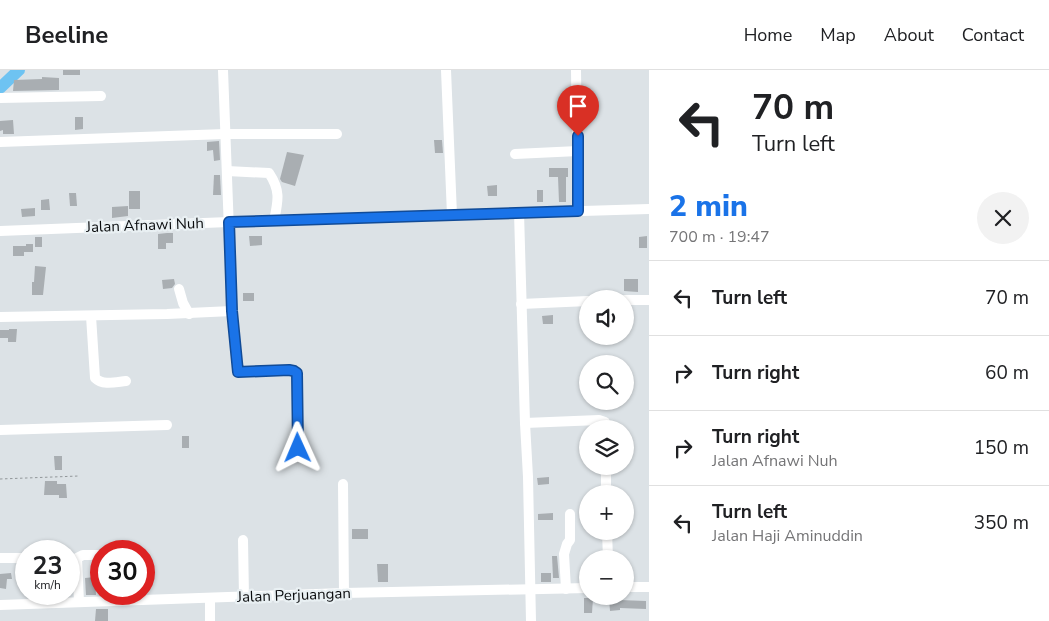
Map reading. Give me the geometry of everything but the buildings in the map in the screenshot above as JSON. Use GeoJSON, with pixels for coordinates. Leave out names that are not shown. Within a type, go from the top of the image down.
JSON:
{"type":"FeatureCollection","features":[{"type":"Feature","properties":{"kind":"street"},"geometry":{"type":"LineString","coordinates":[[223,70],[232,311],[238,372],[289,370],[297,373],[298,448]]}},
{"type":"Feature","properties":{"kind":"street"},"geometry":{"type":"LineString","coordinates":[[446,70],[452,215]]}},
{"type":"Feature","properties":{"kind":"street"},"geometry":{"type":"LineString","coordinates":[[576,70],[578,211]]}},
{"type":"Feature","properties":{"kind":"street"},"geometry":{"type":"LineString","coordinates":[[0,98],[101,96]]}},
{"type":"Feature","properties":{"kind":"street"},"geometry":{"type":"LineString","coordinates":[[0,142],[225,134],[337,134]]}},
{"type":"Feature","properties":{"kind":"street"},"geometry":{"type":"LineString","coordinates":[[515,154],[578,151]]}},
{"type":"Feature","properties":{"kind":"street"},"geometry":{"type":"LineString","coordinates":[[227,171],[270,173],[278,188],[274,221]]}},
{"type":"Feature","properties":{"kind":"street","name":"Jalan Afnawi Nuh"},"geometry":{"type":"LineString","coordinates":[[2,231],[649,209]]}},
{"type":"Feature","properties":{"kind":"street"},"geometry":{"type":"LineString","coordinates":[[519,212],[531,621]]}},
{"type":"Feature","properties":{"kind":"street"},"geometry":{"type":"LineString","coordinates":[[179,289],[189,314]]}},
{"type":"Feature","properties":{"kind":"street"},"geometry":{"type":"LineString","coordinates":[[634,300],[649,300]]}},
{"type":"Feature","properties":{"kind":"street"},"geometry":{"type":"LineString","coordinates":[[521,304],[579,301]]}},
{"type":"Feature","properties":{"kind":"street"},"geometry":{"type":"LineString","coordinates":[[0,317],[189,314],[232,311]]}},
{"type":"Feature","properties":{"kind":"street"},"geometry":{"type":"LineString","coordinates":[[92,316],[95,378],[98,382],[106,383],[126,381]]}},
{"type":"Feature","properties":{"kind":"street"},"geometry":{"type":"LineString","coordinates":[[525,423],[579,421]]}},
{"type":"Feature","properties":{"kind":"street"},"geometry":{"type":"LineString","coordinates":[[0,430],[167,425]]}},
{"type":"Feature","properties":{"kind":"street"},"geometry":{"type":"LineString","coordinates":[[343,484],[344,593]]}},
{"type":"Feature","properties":{"kind":"street"},"geometry":{"type":"LineString","coordinates":[[566,589],[564,554],[570,540],[570,514]]}},
{"type":"Feature","properties":{"kind":"street"},"geometry":{"type":"LineString","coordinates":[[243,540],[244,597]]}},
{"type":"Feature","properties":{"kind":"street"},"geometry":{"type":"LineString","coordinates":[[0,558],[15,558]]}},
{"type":"Feature","properties":{"kind":"street"},"geometry":{"type":"LineString","coordinates":[[634,587],[649,587]]}},
{"type":"Feature","properties":{"kind":"street","name":"Jalan Perjuangan"},"geometry":{"type":"LineString","coordinates":[[80,602],[344,593],[579,588]]}},
{"type":"Feature","properties":{"kind":"street"},"geometry":{"type":"LineString","coordinates":[[210,599],[210,621]]}},
{"type":"Feature","properties":{"kind":"street","name":"Jalan Perjuangan"},"geometry":{"type":"LineString","coordinates":[[0,605],[15,604]]}},
{"type":"Feature","properties":{"kind":"path"},"geometry":{"type":"LineString","coordinates":[[0,479],[79,476]]}},
{"type":"Feature","properties":{"kind":"waterway"},"geometry":{"type":"LineString","coordinates":[[0,88],[19,70]]}},
{"type":"Feature","properties":{"kind":"route"},"geometry":{"type":"LineString","coordinates":[[298,448],[297,373],[289,370],[238,372],[232,311],[229,222],[578,211],[578,136]]}}]}
